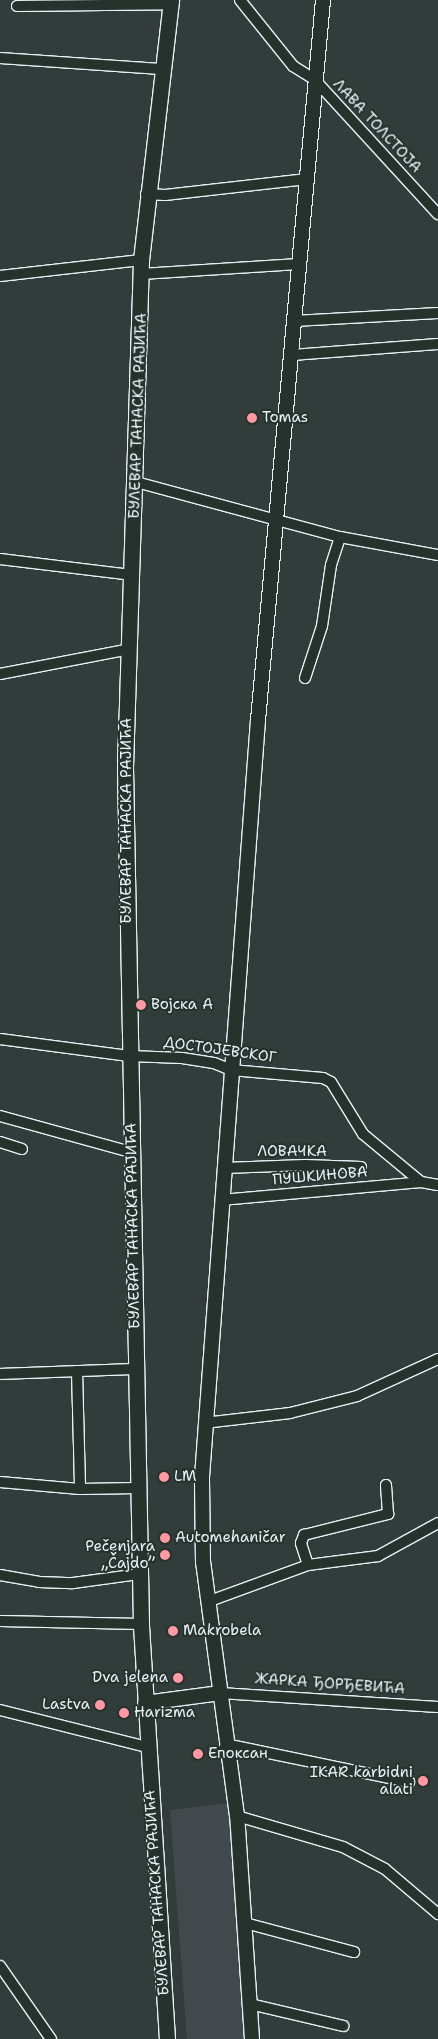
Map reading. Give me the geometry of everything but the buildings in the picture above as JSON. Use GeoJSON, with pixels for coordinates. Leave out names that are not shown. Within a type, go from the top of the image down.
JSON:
{"type":"FeatureCollection","features":[{"type":"Feature","properties":{"kind":"main road","name":"БУЛЕВАР ТАНАСКА РАЈИЋА"},"geometry":{"type":"LineString","coordinates":[[167,2039],[147,1747],[141,1624],[125,767],[136,482],[141,267],[146,194],[170,2]]}},
{"type":"Feature","properties":{"kind":"street"},"geometry":{"type":"LineString","coordinates":[[240,0],[293,66],[315,80]]}},
{"type":"Feature","properties":{"kind":"street"},"geometry":{"type":"LineString","coordinates":[[252,2039],[237,1816],[230,1745],[220,1693],[203,1562],[204,1423],[258,720],[278,521],[323,0]]}},
{"type":"Feature","properties":{"kind":"street"},"geometry":{"type":"LineString","coordinates":[[17,6],[170,2]]}},
{"type":"Feature","properties":{"kind":"street"},"geometry":{"type":"LineString","coordinates":[[0,58],[161,69]]}},
{"type":"Feature","properties":{"kind":"street","name":"ЛАВА ТОЛСТОЈА"},"geometry":{"type":"LineString","coordinates":[[315,80],[438,214]]}},
{"type":"Feature","properties":{"kind":"street"},"geometry":{"type":"LineString","coordinates":[[146,194],[166,195],[307,179]]}},
{"type":"Feature","properties":{"kind":"street"},"geometry":{"type":"LineString","coordinates":[[0,276],[141,267],[299,264]]}},
{"type":"Feature","properties":{"kind":"street"},"geometry":{"type":"LineString","coordinates":[[294,321],[438,312]]}},
{"type":"Feature","properties":{"kind":"street"},"geometry":{"type":"LineString","coordinates":[[292,355],[438,344]]}},
{"type":"Feature","properties":{"kind":"street"},"geometry":{"type":"LineString","coordinates":[[136,482],[340,537],[438,555]]}},
{"type":"Feature","properties":{"kind":"street"},"geometry":{"type":"LineString","coordinates":[[305,678],[322,626],[331,565],[340,537]]}},
{"type":"Feature","properties":{"kind":"street"},"geometry":{"type":"LineString","coordinates":[[0,559],[133,575]]}},
{"type":"Feature","properties":{"kind":"street"},"geometry":{"type":"LineString","coordinates":[[0,674],[130,649]]}},
{"type":"Feature","properties":{"kind":"street","name":"ДОСТОЈЕВСКОГ"},"geometry":{"type":"LineString","coordinates":[[0,1039],[129,1056],[182,1058],[214,1063],[230,1070],[311,1076],[331,1082],[364,1134],[421,1182]]}},
{"type":"Feature","properties":{"kind":"street"},"geometry":{"type":"LineString","coordinates":[[0,1116],[132,1152]]}},
{"type":"Feature","properties":{"kind":"street"},"geometry":{"type":"LineString","coordinates":[[0,1142],[22,1149]]}},
{"type":"Feature","properties":{"kind":"street","name":"ЛОВАЧКА"},"geometry":{"type":"LineString","coordinates":[[224,1168],[305,1165],[361,1167]]}},
{"type":"Feature","properties":{"kind":"street"},"geometry":{"type":"LineString","coordinates":[[421,1182],[438,1185]]}},
{"type":"Feature","properties":{"kind":"street","name":"ПУШКИНОВА"},"geometry":{"type":"LineString","coordinates":[[221,1200],[421,1182]]}},
{"type":"Feature","properties":{"kind":"street"},"geometry":{"type":"LineString","coordinates":[[204,1423],[290,1413],[357,1396],[438,1360]]}},
{"type":"Feature","properties":{"kind":"street"},"geometry":{"type":"LineString","coordinates":[[0,1374],[135,1369]]}},
{"type":"Feature","properties":{"kind":"street"},"geometry":{"type":"LineString","coordinates":[[77,1371],[80,1489]]}},
{"type":"Feature","properties":{"kind":"street"},"geometry":{"type":"LineString","coordinates":[[0,1482],[80,1489],[137,1488]]}},
{"type":"Feature","properties":{"kind":"street"},"geometry":{"type":"LineString","coordinates":[[308,1565],[301,1543],[304,1535],[388,1514],[386,1485]]}},
{"type":"Feature","properties":{"kind":"street"},"geometry":{"type":"LineString","coordinates":[[208,1602],[308,1565],[378,1556],[438,1523]]}},
{"type":"Feature","properties":{"kind":"street"},"geometry":{"type":"LineString","coordinates":[[0,1575],[38,1582],[73,1582],[140,1574]]}},
{"type":"Feature","properties":{"kind":"street"},"geometry":{"type":"LineString","coordinates":[[0,1621],[141,1624]]}},
{"type":"Feature","properties":{"kind":"street"},"geometry":{"type":"LineString","coordinates":[[145,1703],[220,1693]]}},
{"type":"Feature","properties":{"kind":"street","name":"ЖАРКА ЂОРЂЕВИЋА"},"geometry":{"type":"LineString","coordinates":[[220,1693],[438,1707]]}},
{"type":"Feature","properties":{"kind":"street"},"geometry":{"type":"LineString","coordinates":[[0,1710],[147,1747]]}},
{"type":"Feature","properties":{"kind":"street"},"geometry":{"type":"LineString","coordinates":[[230,1745],[409,1782]]}},
{"type":"Feature","properties":{"kind":"street"},"geometry":{"type":"LineString","coordinates":[[237,1816],[343,1847],[385,1869],[438,1914]]}},
{"type":"Feature","properties":{"kind":"street"},"geometry":{"type":"LineString","coordinates":[[245,1923],[354,1952]]}},
{"type":"Feature","properties":{"kind":"street"},"geometry":{"type":"LineString","coordinates":[[0,1966],[51,2039]]}},
{"type":"Feature","properties":{"kind":"street"},"geometry":{"type":"LineString","coordinates":[[250,2004],[343,2026]]}},
{"type":"Feature","properties":{"kind":"shaded area"},"geometry":{"type":"Polygon","coordinates":[[[229,1803],[246,2039],[187,2039],[170,1810],[229,1803]]]}},
{"type":"Feature","properties":{"kind":"place","name":"Tomas"},"geometry":{"type":"Point","coordinates":[252,418]}},
{"type":"Feature","properties":{"kind":"place","name":"Војска А"},"geometry":{"type":"Point","coordinates":[141,1005]}},
{"type":"Feature","properties":{"kind":"place","name":"LM"},"geometry":{"type":"Point","coordinates":[164,1477]}},
{"type":"Feature","properties":{"kind":"place","name":"Automehaničar"},"geometry":{"type":"Point","coordinates":[165,1538]}},
{"type":"Feature","properties":{"kind":"place","name":"Pečenjara „Čajdo”"},"geometry":{"type":"Point","coordinates":[165,1555]}},
{"type":"Feature","properties":{"kind":"place","name":"Makrobela"},"geometry":{"type":"Point","coordinates":[173,1631]}},
{"type":"Feature","properties":{"kind":"place","name":"Dva jelena"},"geometry":{"type":"Point","coordinates":[178,1678]}},
{"type":"Feature","properties":{"kind":"place","name":"Lastva"},"geometry":{"type":"Point","coordinates":[100,1705]}},
{"type":"Feature","properties":{"kind":"place","name":"Harizma"},"geometry":{"type":"Point","coordinates":[124,1713]}},
{"type":"Feature","properties":{"kind":"place","name":"Епоксан"},"geometry":{"type":"Point","coordinates":[198,1754]}},
{"type":"Feature","properties":{"kind":"place","name":"IKAR karbidni alati"},"geometry":{"type":"Point","coordinates":[423,1781]}}]}
